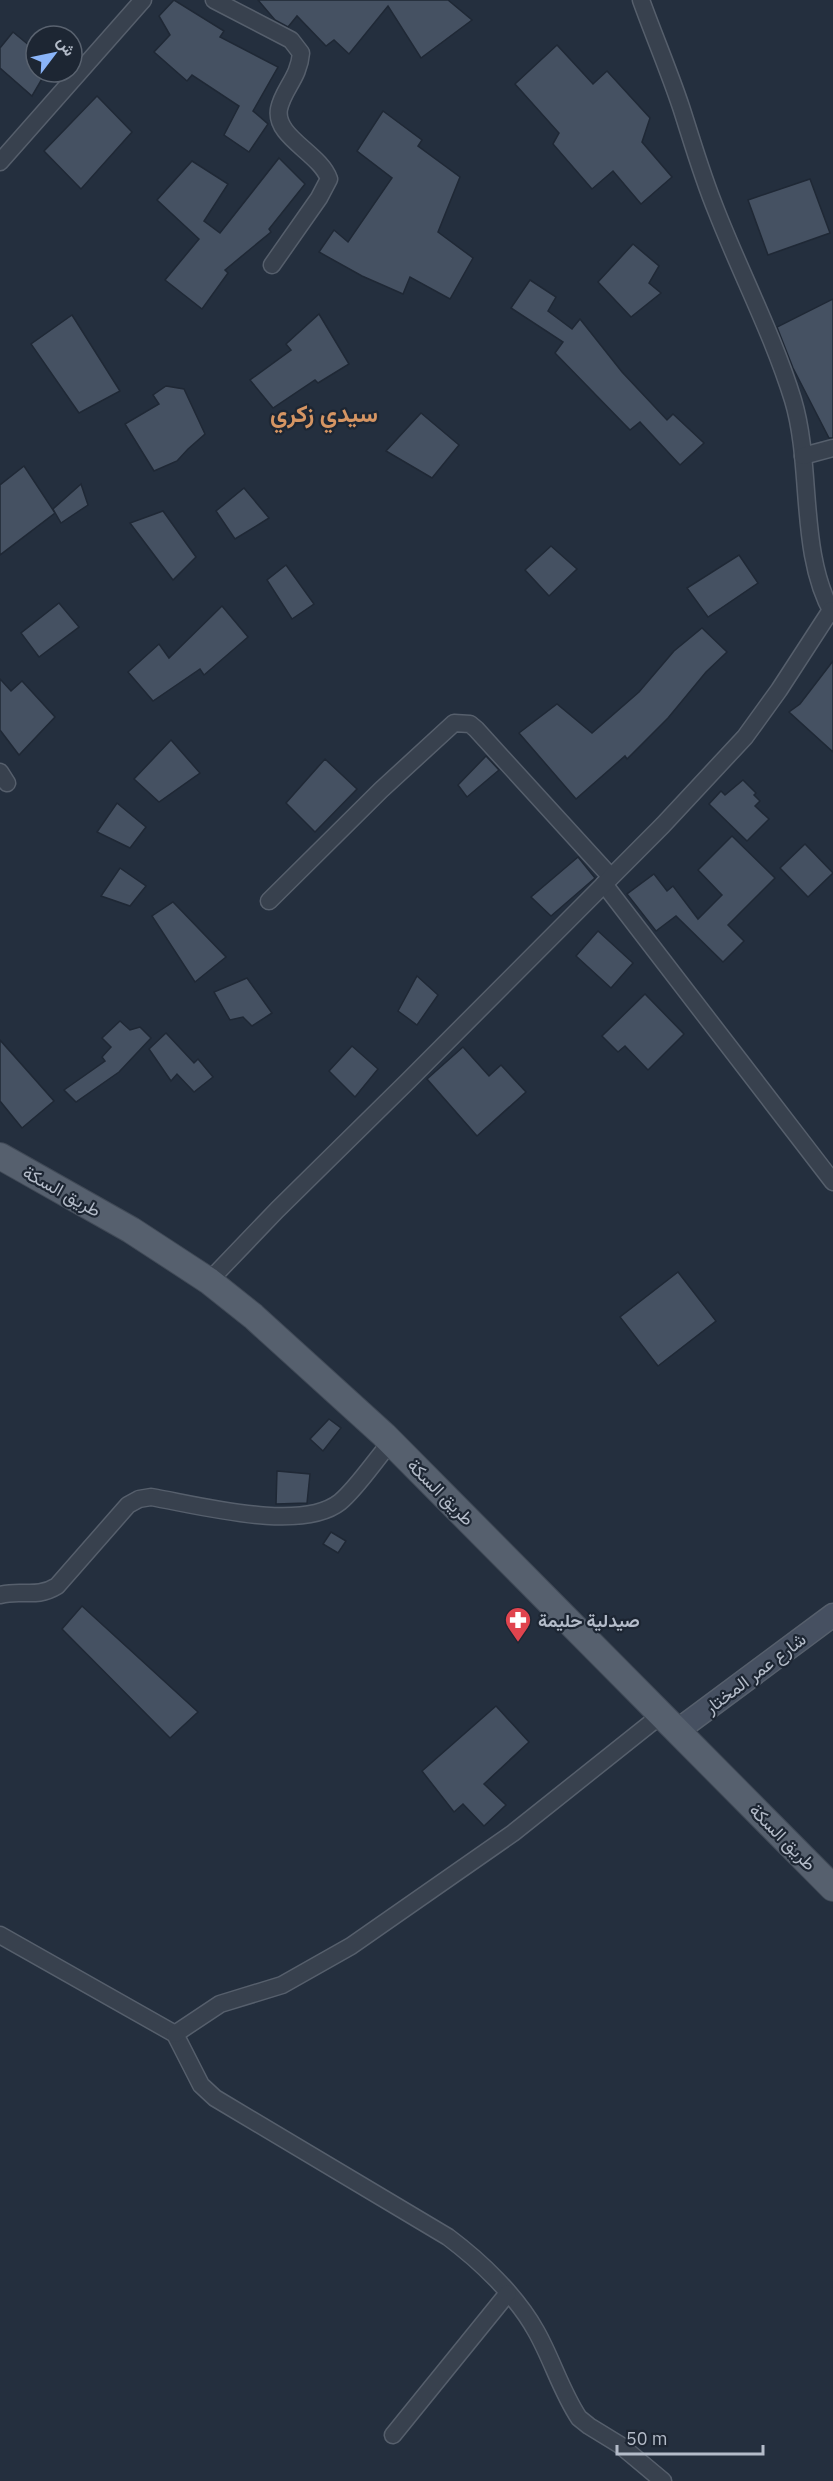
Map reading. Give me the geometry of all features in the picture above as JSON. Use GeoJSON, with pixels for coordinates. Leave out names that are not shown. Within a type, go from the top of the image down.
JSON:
{"type":"FeatureCollection","features":[{"type":"Feature","properties":{"kind":"main road","name":"طريق السكة"},"geometry":{"type":"LineString","coordinates":[[0,1156],[131,1230],[209,1281],[253,1316],[391,1442],[833,1888]]}},
{"type":"Feature","properties":{"kind":"street"},"geometry":{"type":"LineString","coordinates":[[214,0],[291,40],[301,53],[300,67],[279,109],[280,124],[325,167],[329,179],[319,198],[272,265]]}},
{"type":"Feature","properties":{"kind":"street"},"geometry":{"type":"LineString","coordinates":[[209,1281],[277,1209],[407,1083],[663,825],[744,737],[832,612],[818,572],[810,536],[794,403],[777,354],[712,202],[681,106],[641,0]]}},
{"type":"Feature","properties":{"kind":"street"},"geometry":{"type":"LineString","coordinates":[[0,162],[39,120],[134,2]]}},
{"type":"Feature","properties":{"kind":"street"},"geometry":{"type":"LineString","coordinates":[[802,456],[833,448]]}},
{"type":"Feature","properties":{"kind":"street"},"geometry":{"type":"LineString","coordinates":[[269,901],[381,790],[454,723],[470,724],[608,880],[833,1182]]}},
{"type":"Feature","properties":{"kind":"street"},"geometry":{"type":"LineString","coordinates":[[0,1595],[36,1594],[47,1592],[57,1586],[128,1505],[139,1499],[152,1497],[248,1514],[296,1516],[316,1514],[341,1501],[391,1442]]}},
{"type":"Feature","properties":{"kind":"street","name":"شارع عمر المختار"},"geometry":{"type":"LineString","coordinates":[[669,1723],[833,1615]]}},
{"type":"Feature","properties":{"kind":"street"},"geometry":{"type":"LineString","coordinates":[[175,2034],[220,2004],[282,1985],[351,1946],[669,1723]]}},
{"type":"Feature","properties":{"kind":"street"},"geometry":{"type":"LineString","coordinates":[[0,1935],[175,2034],[201,2085],[215,2098],[448,2237],[470,2254],[508,2293],[535,2329],[579,2418],[620,2445],[663,2481]]}},
{"type":"Feature","properties":{"kind":"street"},"geometry":{"type":"LineString","coordinates":[[393,2435],[508,2293]]}},
{"type":"Feature","properties":{"kind":"building"},"geometry":{"type":"Polygon","coordinates":[[[174,0],[224,31],[220,37],[278,67],[253,111],[268,124],[249,152],[224,135],[239,106],[192,75],[187,81],[154,52],[170,35],[159,16],[174,0]]]}},
{"type":"Feature","properties":{"kind":"building"},"geometry":{"type":"Polygon","coordinates":[[[258,0],[448,0],[472,20],[421,58],[388,6],[349,54],[334,40],[326,46],[297,16],[288,27],[275,20],[258,0]]]}},
{"type":"Feature","properties":{"kind":"building"},"geometry":{"type":"Polygon","coordinates":[[[13,32],[24,41],[24,84],[39,84],[32,96],[0,68],[0,48],[13,32]]]}},
{"type":"Feature","properties":{"kind":"building"},"geometry":{"type":"Polygon","coordinates":[[[557,45],[593,84],[607,71],[650,118],[642,142],[672,177],[641,204],[613,171],[592,189],[553,144],[559,133],[515,84],[557,45]]]}},
{"type":"Feature","properties":{"kind":"building"},"geometry":{"type":"Polygon","coordinates":[[[97,96],[132,132],[81,189],[44,151],[97,96]]]}},
{"type":"Feature","properties":{"kind":"building"},"geometry":{"type":"Polygon","coordinates":[[[383,111],[422,140],[418,146],[460,177],[438,232],[473,258],[450,299],[410,277],[403,294],[362,276],[319,252],[334,230],[348,242],[392,178],[357,151],[383,111]]]}},
{"type":"Feature","properties":{"kind":"building"},"geometry":{"type":"Polygon","coordinates":[[[279,158],[305,184],[269,229],[271,232],[225,270],[228,273],[202,309],[165,280],[199,239],[157,200],[192,161],[228,184],[204,221],[220,233],[279,158]]]}},
{"type":"Feature","properties":{"kind":"building"},"geometry":{"type":"Polygon","coordinates":[[[810,179],[830,233],[768,255],[748,200],[810,179]]]}},
{"type":"Feature","properties":{"kind":"building"},"geometry":{"type":"Polygon","coordinates":[[[633,244],[659,266],[649,283],[661,293],[631,317],[598,282],[633,244]]]}},
{"type":"Feature","properties":{"kind":"building"},"geometry":{"type":"Polygon","coordinates":[[[530,280],[556,297],[548,311],[572,329],[580,319],[622,372],[667,420],[673,414],[704,443],[680,465],[640,422],[630,430],[555,353],[563,342],[511,308],[530,280]]]}},
{"type":"Feature","properties":{"kind":"building"},"geometry":{"type":"Polygon","coordinates":[[[833,299],[833,438],[829,438],[793,368],[777,327],[833,299]]]}},
{"type":"Feature","properties":{"kind":"building"},"geometry":{"type":"Polygon","coordinates":[[[319,314],[349,364],[318,383],[315,380],[273,408],[250,380],[291,350],[286,344],[319,314]]]}},
{"type":"Feature","properties":{"kind":"building"},"geometry":{"type":"Polygon","coordinates":[[[72,315],[120,391],[79,413],[31,344],[72,315]]]}},
{"type":"Feature","properties":{"kind":"building"},"geometry":{"type":"Polygon","coordinates":[[[166,386],[184,389],[205,434],[177,461],[154,471],[125,424],[159,404],[153,395],[166,386]]]}},
{"type":"Feature","properties":{"kind":"building"},"geometry":{"type":"Polygon","coordinates":[[[421,413],[459,445],[432,478],[386,451],[421,413]]]}},
{"type":"Feature","properties":{"kind":"building"},"geometry":{"type":"Polygon","coordinates":[[[24,466],[55,513],[0,555],[0,485],[24,466]]]}},
{"type":"Feature","properties":{"kind":"building"},"geometry":{"type":"Polygon","coordinates":[[[81,484],[88,505],[61,523],[53,509],[81,484]]]}},
{"type":"Feature","properties":{"kind":"building"},"geometry":{"type":"Polygon","coordinates":[[[244,488],[269,518],[235,539],[216,511],[244,488]]]}},
{"type":"Feature","properties":{"kind":"building"},"geometry":{"type":"Polygon","coordinates":[[[163,511],[196,557],[173,580],[130,523],[163,511]]]}},
{"type":"Feature","properties":{"kind":"building"},"geometry":{"type":"Polygon","coordinates":[[[551,546],[577,569],[549,596],[525,570],[551,546]]]}},
{"type":"Feature","properties":{"kind":"building"},"geometry":{"type":"Polygon","coordinates":[[[739,555],[758,583],[708,617],[687,588],[739,555]]]}},
{"type":"Feature","properties":{"kind":"building"},"geometry":{"type":"Polygon","coordinates":[[[286,565],[314,604],[292,619],[267,580],[286,565]]]}},
{"type":"Feature","properties":{"kind":"building"},"geometry":{"type":"Polygon","coordinates":[[[59,603],[79,627],[39,657],[21,633],[59,603]]]}},
{"type":"Feature","properties":{"kind":"building"},"geometry":{"type":"Polygon","coordinates":[[[222,606],[248,637],[204,675],[200,669],[153,701],[128,672],[159,644],[169,658],[222,606]]]}},
{"type":"Feature","properties":{"kind":"building"},"geometry":{"type":"Polygon","coordinates":[[[702,628],[727,652],[706,672],[668,718],[627,759],[625,756],[576,799],[519,733],[557,704],[592,733],[639,692],[674,651],[702,628]]]}},
{"type":"Feature","properties":{"kind":"building"},"geometry":{"type":"Polygon","coordinates":[[[833,661],[833,752],[789,712],[800,704],[833,661]]]}},
{"type":"Feature","properties":{"kind":"building"},"geometry":{"type":"Polygon","coordinates":[[[0,679],[11,691],[22,681],[55,717],[19,755],[0,730],[0,679]]]}},
{"type":"Feature","properties":{"kind":"building"},"geometry":{"type":"Polygon","coordinates":[[[171,740],[200,773],[159,802],[134,779],[171,740]]]}},
{"type":"Feature","properties":{"kind":"building"},"geometry":{"type":"Polygon","coordinates":[[[486,756],[499,770],[467,797],[458,785],[486,756]]]}},
{"type":"Feature","properties":{"kind":"building"},"geometry":{"type":"Polygon","coordinates":[[[325,759],[357,789],[315,832],[286,803],[325,759]]]}},
{"type":"Feature","properties":{"kind":"building"},"geometry":{"type":"Polygon","coordinates":[[[743,780],[756,793],[754,795],[760,801],[755,806],[769,819],[747,841],[709,804],[721,791],[725,795],[743,780]]]}},
{"type":"Feature","properties":{"kind":"building"},"geometry":{"type":"Polygon","coordinates":[[[117,803],[146,827],[130,848],[97,832],[117,803]]]}},
{"type":"Feature","properties":{"kind":"building"},"geometry":{"type":"Polygon","coordinates":[[[732,836],[775,878],[728,925],[744,941],[723,962],[676,916],[656,931],[627,894],[654,874],[667,891],[673,886],[698,919],[722,895],[698,870],[732,836]]]}},
{"type":"Feature","properties":{"kind":"building"},"geometry":{"type":"Polygon","coordinates":[[[805,844],[833,873],[808,897],[780,868],[805,844]]]}},
{"type":"Feature","properties":{"kind":"building"},"geometry":{"type":"Polygon","coordinates":[[[578,857],[595,878],[551,916],[531,897],[578,857]]]}},
{"type":"Feature","properties":{"kind":"building"},"geometry":{"type":"Polygon","coordinates":[[[120,868],[146,886],[130,906],[101,896],[120,868]]]}},
{"type":"Feature","properties":{"kind":"building"},"geometry":{"type":"Polygon","coordinates":[[[173,902],[226,957],[195,982],[152,916],[173,902]]]}},
{"type":"Feature","properties":{"kind":"building"},"geometry":{"type":"Polygon","coordinates":[[[598,931],[633,963],[611,988],[576,956],[598,931]]]}},
{"type":"Feature","properties":{"kind":"building"},"geometry":{"type":"Polygon","coordinates":[[[417,976],[438,995],[417,1025],[398,1011],[417,976]]]}},
{"type":"Feature","properties":{"kind":"building"},"geometry":{"type":"Polygon","coordinates":[[[247,978],[272,1013],[252,1026],[243,1017],[230,1020],[214,992],[247,978]]]}},
{"type":"Feature","properties":{"kind":"building"},"geometry":{"type":"Polygon","coordinates":[[[645,994],[684,1034],[648,1070],[625,1046],[618,1052],[602,1036],[645,994]]]}},
{"type":"Feature","properties":{"kind":"building"},"geometry":{"type":"Polygon","coordinates":[[[120,1021],[130,1030],[140,1027],[151,1038],[119,1072],[76,1102],[64,1090],[105,1061],[102,1057],[111,1047],[102,1038],[120,1021]]]}},
{"type":"Feature","properties":{"kind":"building"},"geometry":{"type":"Polygon","coordinates":[[[166,1033],[194,1063],[198,1059],[213,1077],[194,1092],[177,1074],[171,1081],[149,1049],[166,1033]]]}},
{"type":"Feature","properties":{"kind":"building"},"geometry":{"type":"Polygon","coordinates":[[[0,1040],[54,1101],[22,1128],[0,1101],[0,1040]]]}},
{"type":"Feature","properties":{"kind":"building"},"geometry":{"type":"Polygon","coordinates":[[[352,1046],[378,1069],[355,1097],[329,1071],[352,1046]]]}},
{"type":"Feature","properties":{"kind":"building"},"geometry":{"type":"Polygon","coordinates":[[[463,1047],[489,1076],[501,1065],[526,1092],[477,1136],[427,1079],[463,1047]]]}},
{"type":"Feature","properties":{"kind":"building"},"geometry":{"type":"Polygon","coordinates":[[[678,1272],[716,1321],[658,1366],[620,1317],[678,1272]]]}},
{"type":"Feature","properties":{"kind":"building"},"geometry":{"type":"Polygon","coordinates":[[[329,1419],[341,1428],[323,1451],[310,1439],[329,1419]]]}},
{"type":"Feature","properties":{"kind":"building"},"geometry":{"type":"Polygon","coordinates":[[[277,1471],[310,1474],[307,1503],[276,1504],[277,1471]]]}},
{"type":"Feature","properties":{"kind":"building"},"geometry":{"type":"Polygon","coordinates":[[[331,1532],[346,1541],[338,1553],[323,1544],[331,1532]]]}},
{"type":"Feature","properties":{"kind":"building"},"geometry":{"type":"Polygon","coordinates":[[[82,1606],[198,1712],[170,1738],[62,1629],[82,1606]]]}},
{"type":"Feature","properties":{"kind":"building"},"geometry":{"type":"Polygon","coordinates":[[[496,1706],[529,1742],[484,1784],[506,1805],[484,1826],[463,1804],[454,1812],[422,1771],[496,1706]]]}},
{"type":"Feature","properties":{"kind":"place","name":"صيدلية حليمة"},"geometry":{"type":"Point","coordinates":[518,1643]}},
{"type":"Feature","properties":{"kind":"district","name":"سيدي زكري"},"geometry":{"type":"Point","coordinates":[324,413]}}]}
